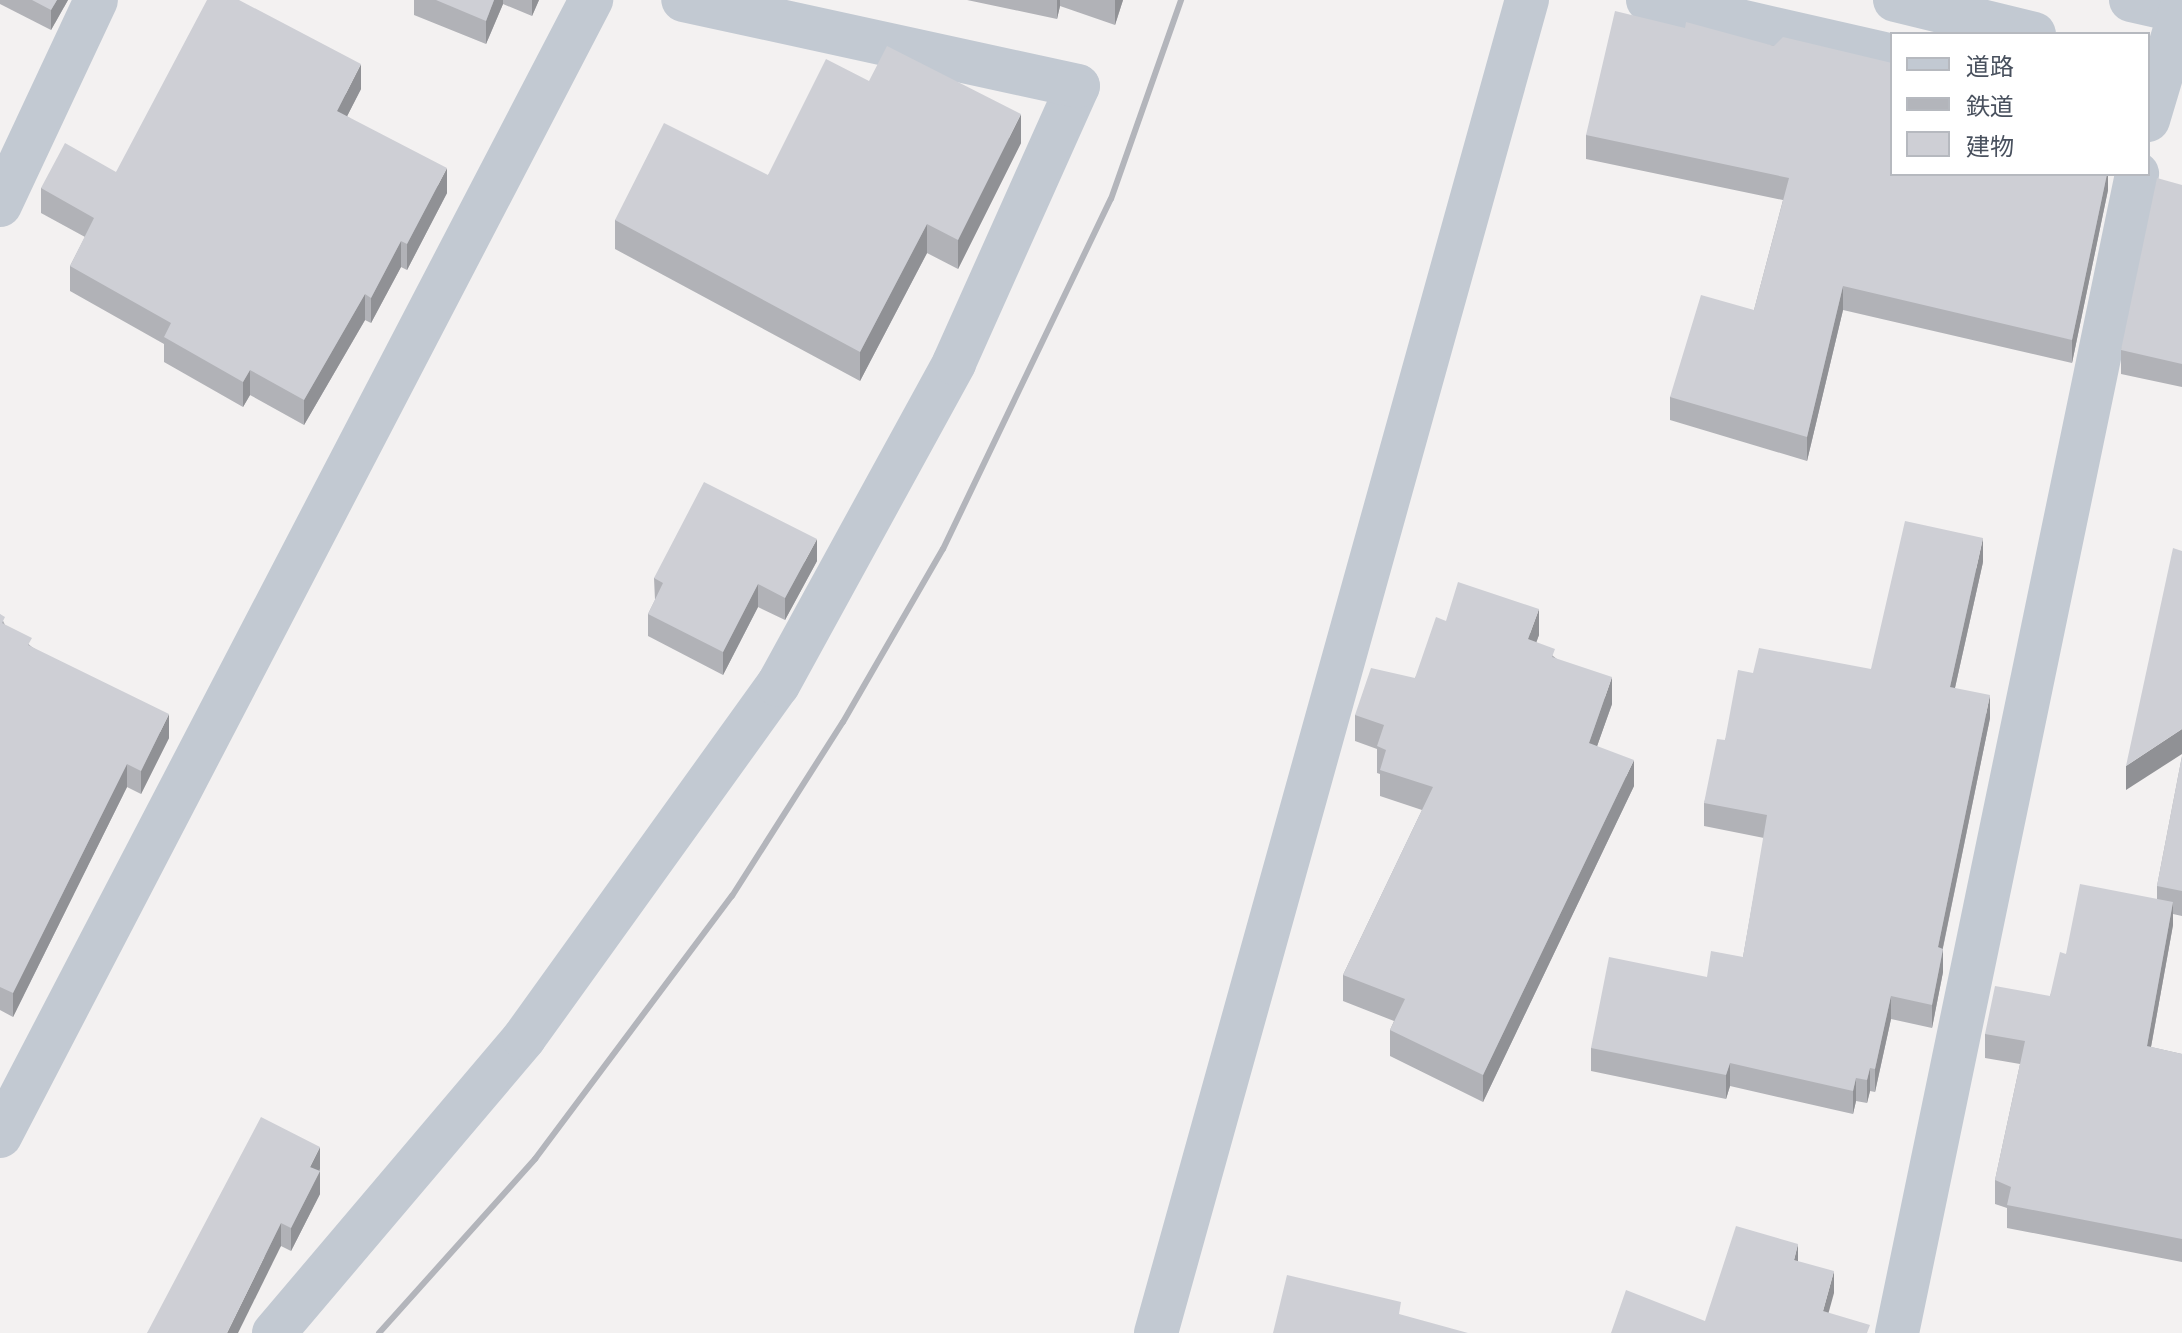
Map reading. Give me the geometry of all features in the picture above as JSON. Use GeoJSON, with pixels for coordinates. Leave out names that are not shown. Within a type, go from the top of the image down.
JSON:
{"type":"FeatureCollection","features":[{"type":"Feature","properties":{"kind":"street"},"geometry":{"type":"LineString","coordinates":[[0,205],[96,0]]}},
{"type":"Feature","properties":{"kind":"street"},"geometry":{"type":"LineString","coordinates":[[0,1136],[11,1084],[591,0]]}},
{"type":"Feature","properties":{"kind":"street"},"geometry":{"type":"LineString","coordinates":[[274,1333],[524,1038],[778,685],[954,363],[1078,86],[683,0]]}},
{"type":"Feature","properties":{"kind":"street"},"geometry":{"type":"LineString","coordinates":[[1156,1333],[1527,0]]}},
{"type":"Feature","properties":{"kind":"street"},"geometry":{"type":"LineString","coordinates":[[1648,0],[1890,56]]}},
{"type":"Feature","properties":{"kind":"street"},"geometry":{"type":"LineString","coordinates":[[1895,0],[2026,32]]}},
{"type":"Feature","properties":{"kind":"street"},"geometry":{"type":"LineString","coordinates":[[2131,0],[2181,8],[2150,111]]}},
{"type":"Feature","properties":{"kind":"street"},"geometry":{"type":"LineString","coordinates":[[1897,1333],[2137,176]]}},
{"type":"Feature","properties":{"kind":"building"},"geometry":{"type":"Polygon","coordinates":[[[32,0],[57,0],[51,10],[32,0]]]}},
{"type":"Feature","properties":{"kind":"building"},"geometry":{"type":"Polygon","coordinates":[[[207,0],[239,0],[361,64],[337,111],[447,168],[407,244],[401,241],[371,298],[365,294],[304,400],[250,370],[243,382],[164,337],[171,323],[70,266],[94,218],[41,188],[65,143],[116,172],[207,0]]]}},
{"type":"Feature","properties":{"kind":"building"},"geometry":{"type":"Polygon","coordinates":[[[436,0],[494,0],[486,21],[436,0]]]}},
{"type":"Feature","properties":{"kind":"building"},"geometry":{"type":"Polygon","coordinates":[[[1615,11],[1685,28],[1686,22],[1774,46],[1783,37],[1890,63],[1890,176],[2107,176],[2072,340],[1843,286],[1807,437],[1670,397],[1701,295],[1754,310],[1789,178],[1586,135],[1615,11]]]}},
{"type":"Feature","properties":{"kind":"building"},"geometry":{"type":"Polygon","coordinates":[[[887,46],[1021,114],[958,240],[927,224],[860,352],[615,220],[664,123],[768,175],[826,59],[869,81],[887,46]]]}},
{"type":"Feature","properties":{"kind":"building"},"geometry":{"type":"Polygon","coordinates":[[[2157,178],[2182,185],[2182,364],[2121,350],[2157,178]]]}},
{"type":"Feature","properties":{"kind":"building"},"geometry":{"type":"Polygon","coordinates":[[[704,482],[817,539],[785,598],[758,584],[723,652],[648,614],[663,583],[654,578],[704,482]]]}},
{"type":"Feature","properties":{"kind":"building"},"geometry":{"type":"Polygon","coordinates":[[[1905,521],[1983,538],[1950,687],[1990,695],[1938,947],[1943,949],[1932,1005],[1891,996],[1875,1069],[1870,1068],[1867,1080],[1856,1078],[1853,1091],[1730,1063],[1726,1075],[1591,1048],[1609,957],[1707,977],[1711,951],[1743,957],[1767,815],[1704,803],[1717,739],[1725,740],[1738,670],[1753,673],[1759,648],[1871,669],[1905,521]]]}},
{"type":"Feature","properties":{"kind":"building"},"geometry":{"type":"Polygon","coordinates":[[[2173,548],[2182,551],[2182,729],[2126,766],[2173,548]]]}},
{"type":"Feature","properties":{"kind":"building"},"geometry":{"type":"Polygon","coordinates":[[[1458,582],[1539,609],[1528,639],[1555,649],[1552,657],[1612,677],[1589,743],[1634,760],[1483,1075],[1390,1030],[1405,999],[1343,975],[1433,787],[1380,770],[1386,750],[1377,746],[1384,725],[1355,715],[1371,668],[1415,678],[1436,617],[1446,621],[1458,582]]]}},
{"type":"Feature","properties":{"kind":"building"},"geometry":{"type":"Polygon","coordinates":[[[0,614],[5,617],[2,623],[32,638],[28,645],[169,714],[141,771],[127,764],[13,993],[0,987],[0,614]]]}},
{"type":"Feature","properties":{"kind":"building"},"geometry":{"type":"Polygon","coordinates":[[[2182,756],[2182,891],[2157,886],[2182,756]]]}},
{"type":"Feature","properties":{"kind":"building"},"geometry":{"type":"Polygon","coordinates":[[[2080,884],[2173,902],[2147,1046],[2182,1054],[2182,1239],[2007,1205],[2011,1187],[1995,1180],[2025,1041],[1985,1034],[1995,986],[2050,996],[2060,952],[2066,954],[2080,884]]]}},
{"type":"Feature","properties":{"kind":"building"},"geometry":{"type":"Polygon","coordinates":[[[261,1117],[320,1147],[310,1167],[320,1171],[291,1228],[281,1223],[227,1333],[147,1333],[261,1117]]]}},
{"type":"Feature","properties":{"kind":"building"},"geometry":{"type":"Polygon","coordinates":[[[1736,1226],[1798,1244],[1794,1260],[1834,1271],[1823,1311],[1870,1325],[1867,1333],[1611,1333],[1626,1290],[1705,1321],[1736,1226]]]}},
{"type":"Feature","properties":{"kind":"building"},"geometry":{"type":"Polygon","coordinates":[[[1287,1275],[1401,1302],[1399,1314],[1468,1333],[1273,1333],[1287,1275]]]}},
{"type":"Feature","properties":{"kind":"railway"},"geometry":{"type":"LineString","coordinates":[[379,1333],[535,1159],[732,896],[843,722],[943,549],[1111,199],[1181,0]]}}]}
